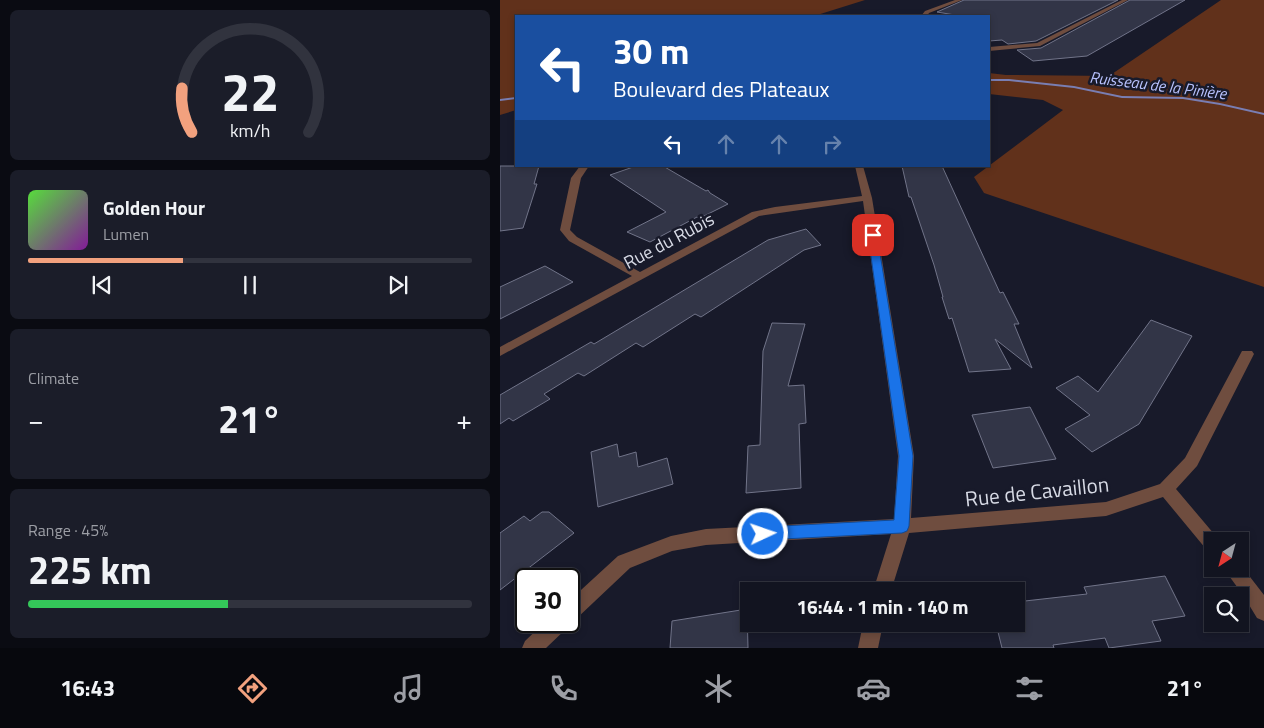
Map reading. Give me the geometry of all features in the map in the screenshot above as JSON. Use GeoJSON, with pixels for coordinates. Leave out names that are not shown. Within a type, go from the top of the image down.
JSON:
{"type":"FeatureCollection","features":[{"type":"Feature","properties":{"kind":"street"},"geometry":{"type":"LineString","coordinates":[[925,15],[927,12],[960,0]]}},
{"type":"Feature","properties":{"kind":"street"},"geometry":{"type":"LineString","coordinates":[[990,49],[1038,44],[1126,0]]}},
{"type":"Feature","properties":{"kind":"street"},"geometry":{"type":"LineString","coordinates":[[584,167],[576,178],[565,230],[573,239],[641,276]]}},
{"type":"Feature","properties":{"kind":"street"},"geometry":{"type":"LineString","coordinates":[[859,167],[867,198],[906,456],[902,526],[885,582]]}},
{"type":"Feature","properties":{"kind":"street","name":"Rue du Rubis"},"geometry":{"type":"LineString","coordinates":[[500,352],[756,214],[867,198]]}},
{"type":"Feature","properties":{"kind":"street","name":"Rue de Cavaillon"},"geometry":{"type":"LineString","coordinates":[[580,603],[624,562],[671,544],[706,537],[902,526],[1106,510],[1166,489],[1191,462],[1247,354]]}},
{"type":"Feature","properties":{"kind":"street"},"geometry":{"type":"LineString","coordinates":[[1166,489],[1204,534]]}},
{"type":"Feature","properties":{"kind":"street"},"geometry":{"type":"LineString","coordinates":[[1241,578],[1264,612]]}},
{"type":"Feature","properties":{"kind":"street"},"geometry":{"type":"LineString","coordinates":[[868,648],[871,632]]}},
{"type":"Feature","properties":{"kind":"street"},"geometry":{"type":"LineString","coordinates":[[532,648],[548,633]]}},
{"type":"Feature","properties":{"kind":"shaded area"},"geometry":{"type":"Polygon","coordinates":[[[500,0],[865,0],[817,15],[515,15],[515,110],[500,115],[500,0]]]}},
{"type":"Feature","properties":{"kind":"shaded area"},"geometry":{"type":"Polygon","coordinates":[[[1221,0],[1264,0],[1264,287],[984,193],[974,177],[990,167],[990,165],[1063,110],[1043,100],[990,94],[990,73],[1109,76],[1221,0]]]}},
{"type":"Feature","properties":{"kind":"building"},"geometry":{"type":"Polygon","coordinates":[[[964,0],[1118,0],[1036,41],[1008,44],[1002,40],[990,41],[990,15],[955,15],[937,12],[964,0]]]}},
{"type":"Feature","properties":{"kind":"building"},"geometry":{"type":"Polygon","coordinates":[[[1130,0],[1185,0],[1087,56],[1033,61],[1017,50],[1041,48],[1130,0]]]}},
{"type":"Feature","properties":{"kind":"building"},"geometry":{"type":"Polygon","coordinates":[[[500,166],[539,167],[534,184],[537,184],[523,228],[500,231],[500,166]]]}},
{"type":"Feature","properties":{"kind":"building"},"geometry":{"type":"Polygon","coordinates":[[[633,167],[665,167],[706,191],[708,190],[728,204],[700,218],[697,217],[650,242],[627,232],[666,212],[610,175],[633,167]]]}},
{"type":"Feature","properties":{"kind":"building"},"geometry":{"type":"Polygon","coordinates":[[[902,167],[942,167],[1000,293],[1003,292],[1019,324],[1014,324],[1032,368],[995,339],[1011,369],[969,372],[952,318],[949,319],[934,265],[911,197],[909,197],[902,167]]]}},
{"type":"Feature","properties":{"kind":"building"},"geometry":{"type":"Polygon","coordinates":[[[806,229],[821,245],[804,250],[701,317],[695,314],[643,347],[636,343],[584,376],[578,373],[544,394],[550,399],[513,421],[509,418],[500,424],[500,395],[591,342],[594,344],[768,240],[806,229]]]}},
{"type":"Feature","properties":{"kind":"building"},"geometry":{"type":"Polygon","coordinates":[[[545,266],[573,282],[500,319],[500,287],[545,266]]]}},
{"type":"Feature","properties":{"kind":"building"},"geometry":{"type":"Polygon","coordinates":[[[1151,320],[1192,336],[1139,424],[1092,452],[1065,429],[1090,415],[1056,388],[1078,376],[1098,392],[1151,320]]]}},
{"type":"Feature","properties":{"kind":"building"},"geometry":{"type":"Polygon","coordinates":[[[772,323],[805,324],[788,386],[804,385],[806,423],[799,424],[801,488],[746,493],[748,446],[760,445],[763,351],[772,323]]]}},
{"type":"Feature","properties":{"kind":"building"},"geometry":{"type":"Polygon","coordinates":[[[1030,407],[1056,459],[993,468],[972,415],[1030,407]]]}},
{"type":"Feature","properties":{"kind":"building"},"geometry":{"type":"Polygon","coordinates":[[[617,444],[619,457],[636,452],[638,467],[667,458],[673,484],[598,507],[591,452],[617,444]]]}},
{"type":"Feature","properties":{"kind":"building"},"geometry":{"type":"Polygon","coordinates":[[[542,512],[549,512],[574,533],[529,568],[515,568],[515,578],[500,590],[500,533],[524,516],[530,521],[542,512]]]}},
{"type":"Feature","properties":{"kind":"building"},"geometry":{"type":"Polygon","coordinates":[[[1165,576],[1185,616],[1152,621],[1161,641],[1109,648],[1105,638],[1053,645],[1054,648],[1002,648],[998,632],[1025,632],[1025,601],[1087,594],[1084,587],[1165,576]]]}},
{"type":"Feature","properties":{"kind":"building"},"geometry":{"type":"Polygon","coordinates":[[[740,610],[740,632],[748,632],[748,648],[670,648],[672,621],[740,610]]]}},
{"type":"Feature","properties":{"kind":"waterway","name":"Ruisseau de la Pinière"},"geometry":{"type":"LineString","coordinates":[[990,80],[1009,80],[1074,87],[1122,97],[1183,98],[1264,114]]}},
{"type":"Feature","properties":{"kind":"waterway","name":"Ruisseau de la Pinière"},"geometry":{"type":"LineString","coordinates":[[500,100],[515,98]]}},
{"type":"Feature","properties":{"kind":"route"},"geometry":{"type":"LineString","coordinates":[[763,534],[902,526],[906,456],[873,235]]}}]}
